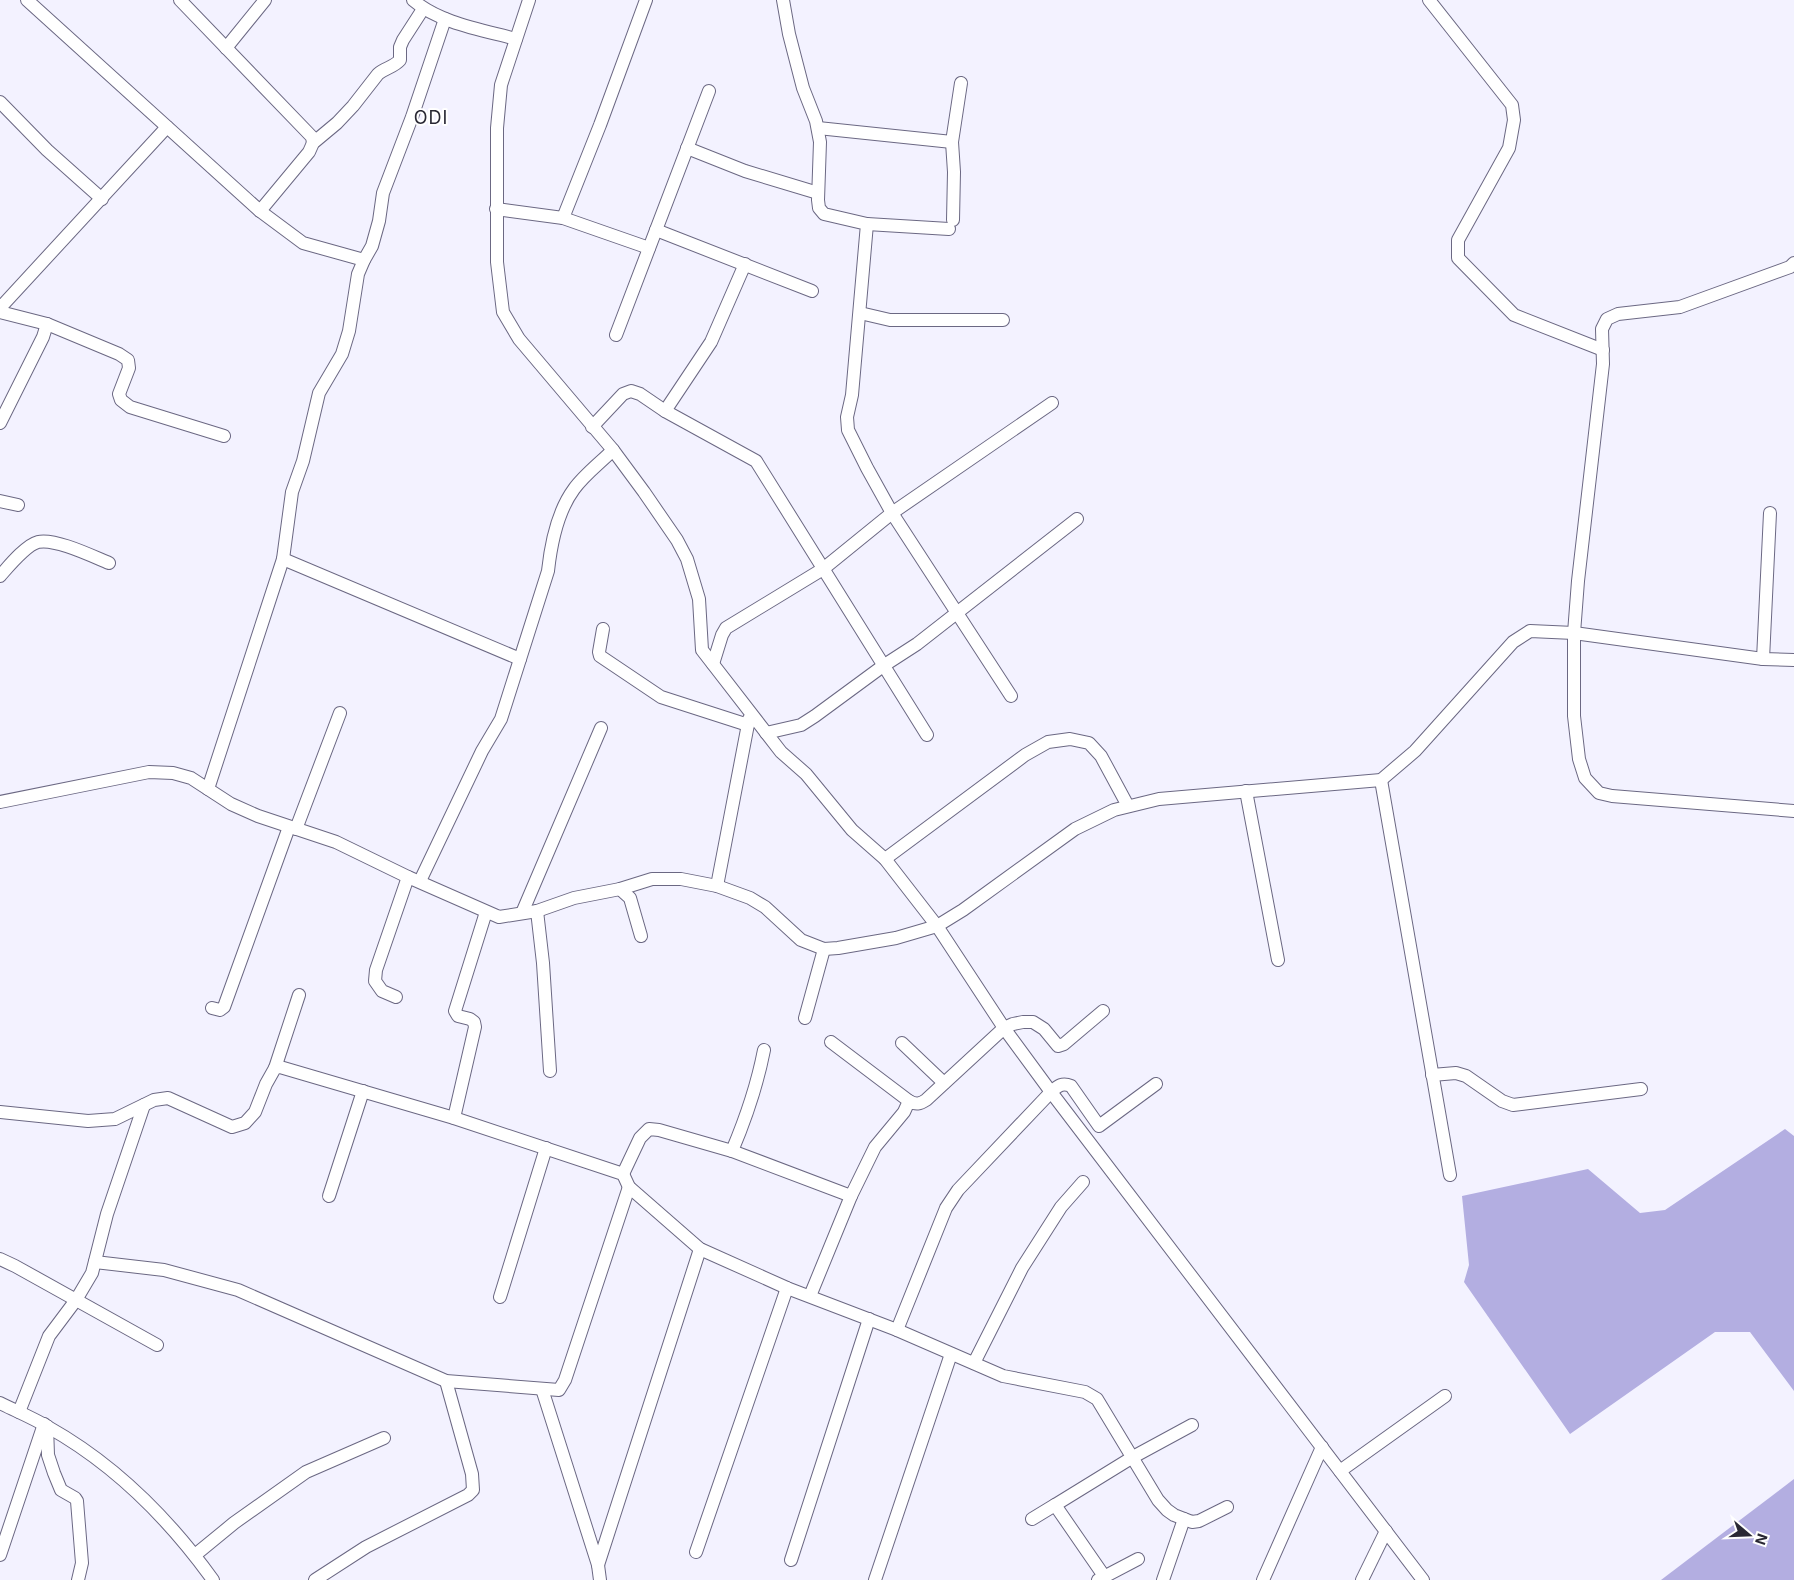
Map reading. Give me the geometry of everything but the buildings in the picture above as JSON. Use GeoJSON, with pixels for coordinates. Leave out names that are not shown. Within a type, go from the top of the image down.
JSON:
{"type":"FeatureCollection","features":[{"type":"Feature","properties":{"kind":"street"},"geometry":{"type":"LineString","coordinates":[[27,0],[260,211],[303,243],[364,260]]}},
{"type":"Feature","properties":{"kind":"street"},"geometry":{"type":"LineString","coordinates":[[180,0],[312,137],[313,143]]}},
{"type":"Feature","properties":{"kind":"street"},"geometry":{"type":"LineString","coordinates":[[226,48],[265,0]]}},
{"type":"Feature","properties":{"kind":"street"},"geometry":{"type":"LineString","coordinates":[[413,0],[424,9],[445,19],[516,40]]}},
{"type":"Feature","properties":{"kind":"street"},"geometry":{"type":"LineString","coordinates":[[528,0],[501,84],[497,128],[497,262],[503,312],[519,339],[613,450],[644,492],[687,559],[699,599],[702,650],[749,719],[766,733],[781,752],[806,774],[852,830],[884,859],[937,926],[1004,1028],[1051,1092],[1423,1580]]}},
{"type":"Feature","properties":{"kind":"street"},"geometry":{"type":"LineString","coordinates":[[563,218],[646,0]]}},
{"type":"Feature","properties":{"kind":"street"},"geometry":{"type":"LineString","coordinates":[[784,0],[789,34],[803,88],[818,128],[820,142],[819,208],[824,214],[867,224],[951,224],[954,172],[952,142],[961,83]]}},
{"type":"Feature","properties":{"kind":"street"},"geometry":{"type":"LineString","coordinates":[[1429,0],[1512,105],[1514,120],[1509,148],[1458,240],[1458,258],[1514,315],[1603,350]]}},
{"type":"Feature","properties":{"kind":"street"},"geometry":{"type":"LineString","coordinates":[[260,211],[308,152],[313,143],[337,124],[384,68],[400,60],[400,47],[403,40],[424,9]]}},
{"type":"Feature","properties":{"kind":"street"},"geometry":{"type":"LineString","coordinates":[[208,788],[283,559],[292,492],[303,461],[319,393],[342,354],[349,331],[358,274],[372,246],[379,221],[383,193],[412,118],[445,19]]}},
{"type":"Feature","properties":{"kind":"street"},"geometry":{"type":"LineString","coordinates":[[616,335],[709,91]]}},
{"type":"Feature","properties":{"kind":"street"},"geometry":{"type":"LineString","coordinates":[[0,102],[47,150],[102,199]]}},
{"type":"Feature","properties":{"kind":"street"},"geometry":{"type":"LineString","coordinates":[[0,308],[167,127]]}},
{"type":"Feature","properties":{"kind":"street"},"geometry":{"type":"LineString","coordinates":[[818,128],[952,142]]}},
{"type":"Feature","properties":{"kind":"street"},"geometry":{"type":"LineString","coordinates":[[687,148],[745,171],[818,193]]}},
{"type":"Feature","properties":{"kind":"street"},"geometry":{"type":"LineString","coordinates":[[496,208],[563,218],[649,248]]}},
{"type":"Feature","properties":{"kind":"street"},"geometry":{"type":"LineString","coordinates":[[867,224],[852,395],[847,417],[848,430],[892,513],[1011,696]]}},
{"type":"Feature","properties":{"kind":"street"},"geometry":{"type":"LineString","coordinates":[[656,230],[812,291]]}},
{"type":"Feature","properties":{"kind":"street"},"geometry":{"type":"LineString","coordinates":[[1794,263],[1790,267],[1680,307],[1618,314],[1607,320],[1602,329],[1603,364],[1579,572],[1574,633],[1574,716],[1579,759],[1585,778],[1599,793],[1612,796],[1794,811]]}},
{"type":"Feature","properties":{"kind":"street"},"geometry":{"type":"LineString","coordinates":[[665,410],[711,342],[744,264]]}},
{"type":"Feature","properties":{"kind":"street"},"geometry":{"type":"LineString","coordinates":[[0,312],[46,324],[118,354],[128,360],[129,368],[119,394],[121,400],[130,407],[224,436]]}},
{"type":"Feature","properties":{"kind":"street"},"geometry":{"type":"LineString","coordinates":[[860,314],[890,320],[1003,320]]}},
{"type":"Feature","properties":{"kind":"street"},"geometry":{"type":"LineString","coordinates":[[0,423],[43,337],[46,324]]}},
{"type":"Feature","properties":{"kind":"street"},"geometry":{"type":"LineString","coordinates":[[592,427],[623,394],[631,391],[640,394],[756,461],[927,735]]}},
{"type":"Feature","properties":{"kind":"street"},"geometry":{"type":"LineString","coordinates":[[713,664],[726,628],[823,569],[892,513],[1052,403]]}},
{"type":"Feature","properties":{"kind":"street"},"geometry":{"type":"LineString","coordinates":[[396,997],[382,991],[374,981],[376,970],[414,879],[501,719],[548,571],[551,547],[558,519],[574,489],[613,450]]}},
{"type":"Feature","properties":{"kind":"street"},"geometry":{"type":"LineString","coordinates":[[0,501],[18,506]]}},
{"type":"Feature","properties":{"kind":"street"},"geometry":{"type":"LineString","coordinates":[[1763,659],[1770,514]]}},
{"type":"Feature","properties":{"kind":"street"},"geometry":{"type":"LineString","coordinates":[[766,733],[801,725],[816,716],[957,614],[1077,519]]}},
{"type":"Feature","properties":{"kind":"street"},"geometry":{"type":"LineString","coordinates":[[0,576],[25,550],[37,542],[57,543],[109,563]]}},
{"type":"Feature","properties":{"kind":"street"},"geometry":{"type":"LineString","coordinates":[[283,559],[520,659]]}},
{"type":"Feature","properties":{"kind":"street"},"geometry":{"type":"LineString","coordinates":[[603,629],[600,656],[661,697],[749,719]]}},
{"type":"Feature","properties":{"kind":"street"},"geometry":{"type":"LineString","coordinates":[[0,802],[150,772],[173,773],[191,778],[231,804],[258,816],[336,842],[499,917],[537,911],[574,898],[652,879],[681,879],[717,886],[750,898],[765,907],[801,940],[824,949],[868,944],[937,926],[963,910],[1075,829],[1114,810],[1158,799],[1381,780],[1415,751],[1513,642],[1530,631],[1574,633],[1763,659],[1794,660]]}},
{"type":"Feature","properties":{"kind":"street"},"geometry":{"type":"LineString","coordinates":[[212,1008],[220,1010],[224,1007],[292,828],[340,713]]}},
{"type":"Feature","properties":{"kind":"street"},"geometry":{"type":"LineString","coordinates":[[717,886],[749,719]]}},
{"type":"Feature","properties":{"kind":"street"},"geometry":{"type":"LineString","coordinates":[[522,913],[601,728]]}},
{"type":"Feature","properties":{"kind":"street"},"geometry":{"type":"LineString","coordinates":[[884,859],[1025,755],[1048,742],[1070,739],[1089,743],[1100,756],[1128,806]]}},
{"type":"Feature","properties":{"kind":"street"},"geometry":{"type":"LineString","coordinates":[[1381,780],[1450,1175]]}},
{"type":"Feature","properties":{"kind":"street"},"geometry":{"type":"LineString","coordinates":[[1246,792],[1278,960]]}},
{"type":"Feature","properties":{"kind":"street"},"geometry":{"type":"LineString","coordinates":[[620,888],[630,898],[641,936]]}},
{"type":"Feature","properties":{"kind":"street"},"geometry":{"type":"LineString","coordinates":[[537,911],[543,964],[550,1071]]}},
{"type":"Feature","properties":{"kind":"street"},"geometry":{"type":"LineString","coordinates":[[454,1118],[475,1027],[474,1022],[470,1019],[458,1016],[455,1012],[486,912]]}},
{"type":"Feature","properties":{"kind":"street"},"geometry":{"type":"LineString","coordinates":[[805,1018],[824,949]]}},
{"type":"Feature","properties":{"kind":"street"},"geometry":{"type":"LineString","coordinates":[[0,1112],[88,1121],[115,1119],[154,1100],[168,1098],[232,1127],[245,1123],[255,1112],[266,1084],[275,1068],[299,995]]}},
{"type":"Feature","properties":{"kind":"street"},"geometry":{"type":"LineString","coordinates":[[832,1042],[909,1101],[914,1104],[920,1104],[1004,1028],[1023,1022],[1033,1022],[1044,1028],[1058,1046],[1064,1044],[1103,1010]]}},
{"type":"Feature","properties":{"kind":"street"},"geometry":{"type":"LineString","coordinates":[[902,1043],[944,1083]]}},
{"type":"Feature","properties":{"kind":"street"},"geometry":{"type":"LineString","coordinates":[[732,1151],[748,1111],[759,1076],[764,1050]]}},
{"type":"Feature","properties":{"kind":"street"},"geometry":{"type":"LineString","coordinates":[[275,1068],[284,1068],[454,1118],[623,1174],[629,1188],[700,1249],[787,1288],[897,1330],[1003,1376],[1085,1392],[1097,1399],[1158,1500],[1174,1515],[1192,1522],[1227,1507]]}},
{"type":"Feature","properties":{"kind":"street"},"geometry":{"type":"LineString","coordinates":[[1432,1075],[1456,1073],[1466,1076],[1502,1102],[1513,1105],[1641,1089]]}},
{"type":"Feature","properties":{"kind":"street"},"geometry":{"type":"LineString","coordinates":[[897,1330],[946,1208],[958,1190],[1051,1092],[1060,1085],[1066,1084],[1071,1086],[1099,1126],[1156,1084]]}},
{"type":"Feature","properties":{"kind":"street"},"geometry":{"type":"LineString","coordinates":[[329,1196],[363,1091]]}},
{"type":"Feature","properties":{"kind":"street"},"geometry":{"type":"LineString","coordinates":[[810,1296],[851,1196],[875,1147],[904,1112],[909,1101]]}},
{"type":"Feature","properties":{"kind":"street"},"geometry":{"type":"LineString","coordinates":[[19,1412],[49,1336],[76,1300],[92,1273],[107,1214],[144,1106]]}},
{"type":"Feature","properties":{"kind":"street"},"geometry":{"type":"LineString","coordinates":[[623,1174],[640,1138],[649,1129],[659,1130],[732,1151],[851,1196]]}},
{"type":"Feature","properties":{"kind":"street"},"geometry":{"type":"LineString","coordinates":[[500,1297],[546,1148]]}},
{"type":"Feature","properties":{"kind":"street"},"geometry":{"type":"LineString","coordinates":[[974,1363],[1022,1268],[1061,1207],[1083,1182]]}},
{"type":"Feature","properties":{"kind":"street"},"geometry":{"type":"LineString","coordinates":[[95,1262],[164,1270],[238,1290],[446,1381],[559,1390],[565,1380],[629,1188]]}},
{"type":"Feature","properties":{"kind":"street"},"geometry":{"type":"LineString","coordinates":[[598,1565],[700,1249]]}},
{"type":"Feature","properties":{"kind":"street"},"geometry":{"type":"LineString","coordinates":[[0,1260],[15,1266],[158,1345]]}},
{"type":"Feature","properties":{"kind":"street"},"geometry":{"type":"LineString","coordinates":[[696,1552],[787,1288]]}},
{"type":"Feature","properties":{"kind":"street"},"geometry":{"type":"LineString","coordinates":[[791,1560],[869,1319]]}},
{"type":"Feature","properties":{"kind":"street"},"geometry":{"type":"LineString","coordinates":[[875,1580],[951,1354]]}},
{"type":"Feature","properties":{"kind":"street"},"geometry":{"type":"LineString","coordinates":[[315,1580],[366,1546],[468,1495],[473,1490],[472,1474],[446,1381]]}},
{"type":"Feature","properties":{"kind":"street"},"geometry":{"type":"LineString","coordinates":[[542,1389],[598,1565],[600,1580]]}},
{"type":"Feature","properties":{"kind":"street"},"geometry":{"type":"LineString","coordinates":[[1340,1471],[1445,1396]]}},
{"type":"Feature","properties":{"kind":"street"},"geometry":{"type":"LineString","coordinates":[[0,1402],[45,1425],[94,1456],[146,1500],[195,1555],[213,1580]]}},
{"type":"Feature","properties":{"kind":"street"},"geometry":{"type":"LineString","coordinates":[[0,1556],[45,1425]]}},
{"type":"Feature","properties":{"kind":"street"},"geometry":{"type":"LineString","coordinates":[[45,1425],[48,1455],[54,1473],[62,1492],[75,1498],[77,1501],[82,1563],[78,1580]]}},
{"type":"Feature","properties":{"kind":"street"},"geometry":{"type":"LineString","coordinates":[[1032,1520],[1054,1504],[1133,1457],[1192,1425]]}},
{"type":"Feature","properties":{"kind":"street"},"geometry":{"type":"LineString","coordinates":[[195,1555],[234,1523],[306,1472],[384,1438]]}},
{"type":"Feature","properties":{"kind":"street"},"geometry":{"type":"LineString","coordinates":[[1263,1580],[1322,1447]]}},
{"type":"Feature","properties":{"kind":"street"},"geometry":{"type":"LineString","coordinates":[[1054,1504],[1101,1578],[1138,1559]]}},
{"type":"Feature","properties":{"kind":"street"},"geometry":{"type":"LineString","coordinates":[[1163,1580],[1184,1519]]}},
{"type":"Feature","properties":{"kind":"street"},"geometry":{"type":"LineString","coordinates":[[1362,1580],[1386,1531]]}},
{"type":"Feature","properties":{"kind":"shaded area"},"geometry":{"type":"Polygon","coordinates":[[[1785,1129],[1794,1136],[1794,1391],[1750,1332],[1715,1332],[1570,1434],[1464,1282],[1469,1265],[1462,1196],[1588,1169],[1640,1213],[1665,1210],[1785,1129]]]}},
{"type":"Feature","properties":{"kind":"shaded area"},"geometry":{"type":"Polygon","coordinates":[[[1794,1479],[1794,1580],[1661,1580],[1794,1479]]]}},
{"type":"Feature","properties":{"kind":"district","name":"ODI"},"geometry":{"type":"Point","coordinates":[431,118]}}]}
